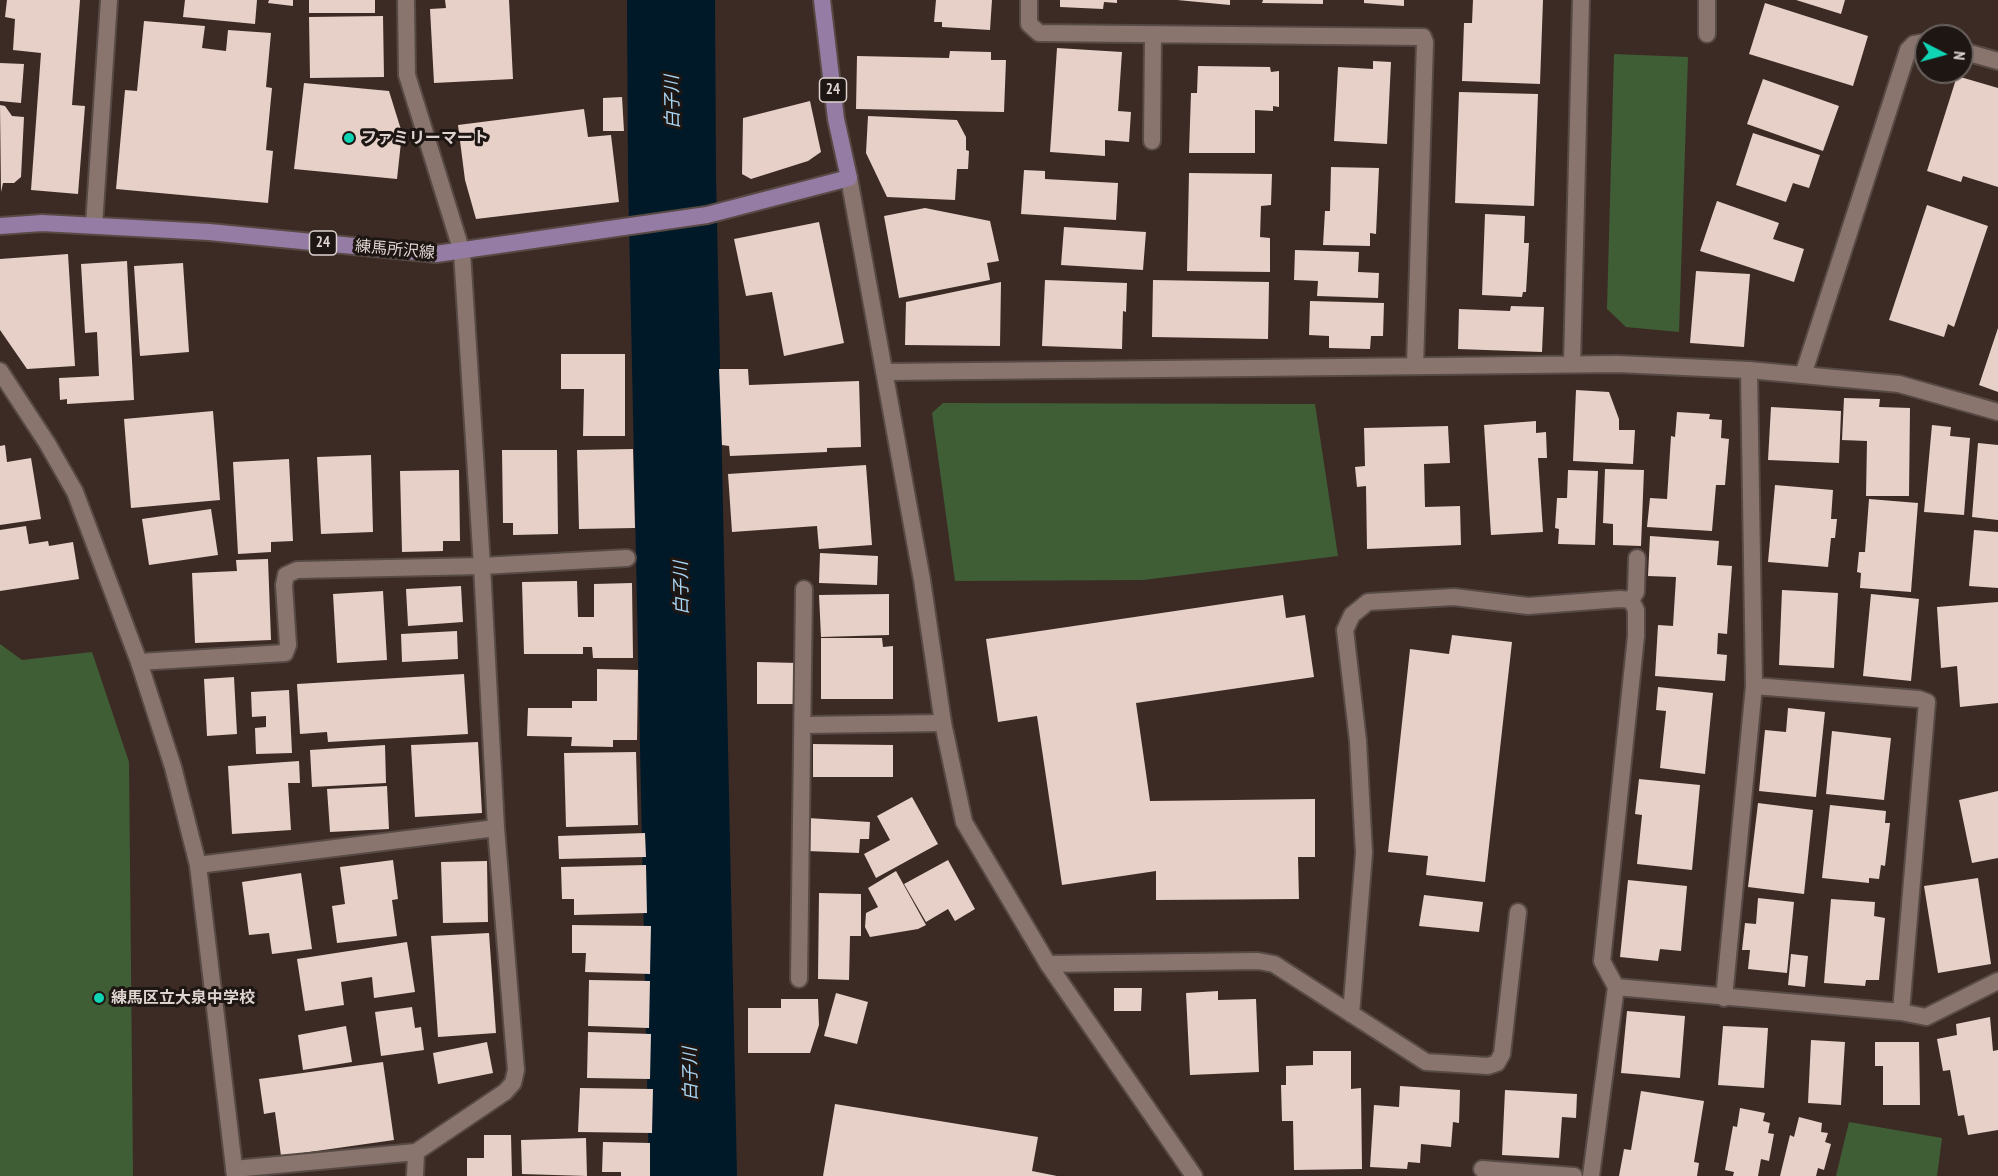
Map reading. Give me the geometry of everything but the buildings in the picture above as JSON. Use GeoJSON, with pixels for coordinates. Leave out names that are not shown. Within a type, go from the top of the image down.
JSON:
{"type":"FeatureCollection","features":[{"type":"Feature","properties":{"kind":"main road","name":"24"},"geometry":{"type":"LineString","coordinates":[[822,0],[836,119],[849,178]]}},
{"type":"Feature","properties":{"kind":"main road","name":"練馬所沢線"},"geometry":{"type":"LineString","coordinates":[[0,226],[42,223],[209,232],[436,254],[644,226],[707,215],[849,178]]}},
{"type":"Feature","properties":{"kind":"street"},"geometry":{"type":"LineString","coordinates":[[94,225],[109,0]]}},
{"type":"Feature","properties":{"kind":"street"},"geometry":{"type":"LineString","coordinates":[[0,371],[47,443],[75,492],[139,662],[173,767],[198,865],[235,1172],[416,1152],[505,1092],[513,1083],[516,1070],[496,828],[462,252],[407,75],[406,0]]}},
{"type":"Feature","properties":{"kind":"street"},"geometry":{"type":"LineString","coordinates":[[1029,0],[1029,24],[1039,33],[1423,37],[1425,42],[1415,366]]}},
{"type":"Feature","properties":{"kind":"street"},"geometry":{"type":"LineString","coordinates":[[1572,364],[1581,0]]}},
{"type":"Feature","properties":{"kind":"street"},"geometry":{"type":"LineString","coordinates":[[1707,0],[1707,34]]}},
{"type":"Feature","properties":{"kind":"street"},"geometry":{"type":"LineString","coordinates":[[1152,141],[1153,35]]}},
{"type":"Feature","properties":{"kind":"street"},"geometry":{"type":"LineString","coordinates":[[1803,375],[1908,51],[1914,44]]}},
{"type":"Feature","properties":{"kind":"street"},"geometry":{"type":"LineString","coordinates":[[1974,54],[1998,61]]}},
{"type":"Feature","properties":{"kind":"street"},"geometry":{"type":"LineString","coordinates":[[849,178],[922,580],[943,723],[964,822],[1047,964],[1194,1176]]}},
{"type":"Feature","properties":{"kind":"street"},"geometry":{"type":"LineString","coordinates":[[884,372],[1572,364],[1749,370],[1899,384],[1998,412]]}},
{"type":"Feature","properties":{"kind":"street"},"geometry":{"type":"LineString","coordinates":[[1724,998],[1754,686],[1749,370]]}},
{"type":"Feature","properties":{"kind":"street"},"geometry":{"type":"LineString","coordinates":[[139,662],[285,653],[288,645],[284,585],[286,575],[297,570],[482,566],[627,558]]}},
{"type":"Feature","properties":{"kind":"street"},"geometry":{"type":"LineString","coordinates":[[1631,600],[1636,592],[1638,558]]}},
{"type":"Feature","properties":{"kind":"street"},"geometry":{"type":"LineString","coordinates":[[799,979],[804,589]]}},
{"type":"Feature","properties":{"kind":"street"},"geometry":{"type":"LineString","coordinates":[[1351,1014],[1364,853],[1359,741],[1345,630],[1352,615],[1368,602],[1454,597],[1528,606],[1631,600]]}},
{"type":"Feature","properties":{"kind":"street"},"geometry":{"type":"LineString","coordinates":[[1591,1176],[1616,987],[1602,961],[1636,636],[1636,610],[1631,600]]}},
{"type":"Feature","properties":{"kind":"street"},"geometry":{"type":"LineString","coordinates":[[1754,686],[1918,699],[1927,702],[1901,1012]]}},
{"type":"Feature","properties":{"kind":"street"},"geometry":{"type":"LineString","coordinates":[[804,725],[943,723]]}},
{"type":"Feature","properties":{"kind":"street"},"geometry":{"type":"LineString","coordinates":[[198,865],[496,828]]}},
{"type":"Feature","properties":{"kind":"street"},"geometry":{"type":"LineString","coordinates":[[1047,964],[1258,961],[1274,964],[1426,1062],[1488,1066],[1497,1063],[1502,1054],[1518,912]]}},
{"type":"Feature","properties":{"kind":"street"},"geometry":{"type":"LineString","coordinates":[[1616,987],[1901,1012],[1926,1017],[1998,981]]}},
{"type":"Feature","properties":{"kind":"street"},"geometry":{"type":"LineString","coordinates":[[415,1176],[416,1152]]}},
{"type":"Feature","properties":{"kind":"street"},"geometry":{"type":"LineString","coordinates":[[1482,1169],[1574,1176]]}},
{"type":"Feature","properties":{"kind":"green space"},"geometry":{"type":"Polygon","coordinates":[[[1614,54],[1688,57],[1679,332],[1626,327],[1607,309],[1614,54]]]}},
{"type":"Feature","properties":{"kind":"green space"},"geometry":{"type":"Polygon","coordinates":[[[943,403],[1315,404],[1338,556],[1143,580],[955,581],[932,413],[943,403]]]}},
{"type":"Feature","properties":{"kind":"green space","name":"練馬区立大泉中学校"},"geometry":{"type":"Polygon","coordinates":[[[0,644],[22,660],[92,652],[129,762],[133,1176],[0,1176],[0,644]]]}},
{"type":"Feature","properties":{"kind":"green space"},"geometry":{"type":"Polygon","coordinates":[[[1849,1122],[1942,1138],[1937,1176],[1836,1176],[1849,1122]]]}},
{"type":"Feature","properties":{"kind":"waterway","name":"白子川"},"geometry":{"type":"LineString","coordinates":[[671,0],[672,175],[693,1176]]}},
{"type":"Feature","properties":{"kind":"place","name":"ファミリーマート"},"geometry":{"type":"Point","coordinates":[349,138]}},
{"type":"Feature","properties":{"kind":"place","name":"練馬区立大泉中学校"},"geometry":{"type":"Point","coordinates":[99,998]}}]}
